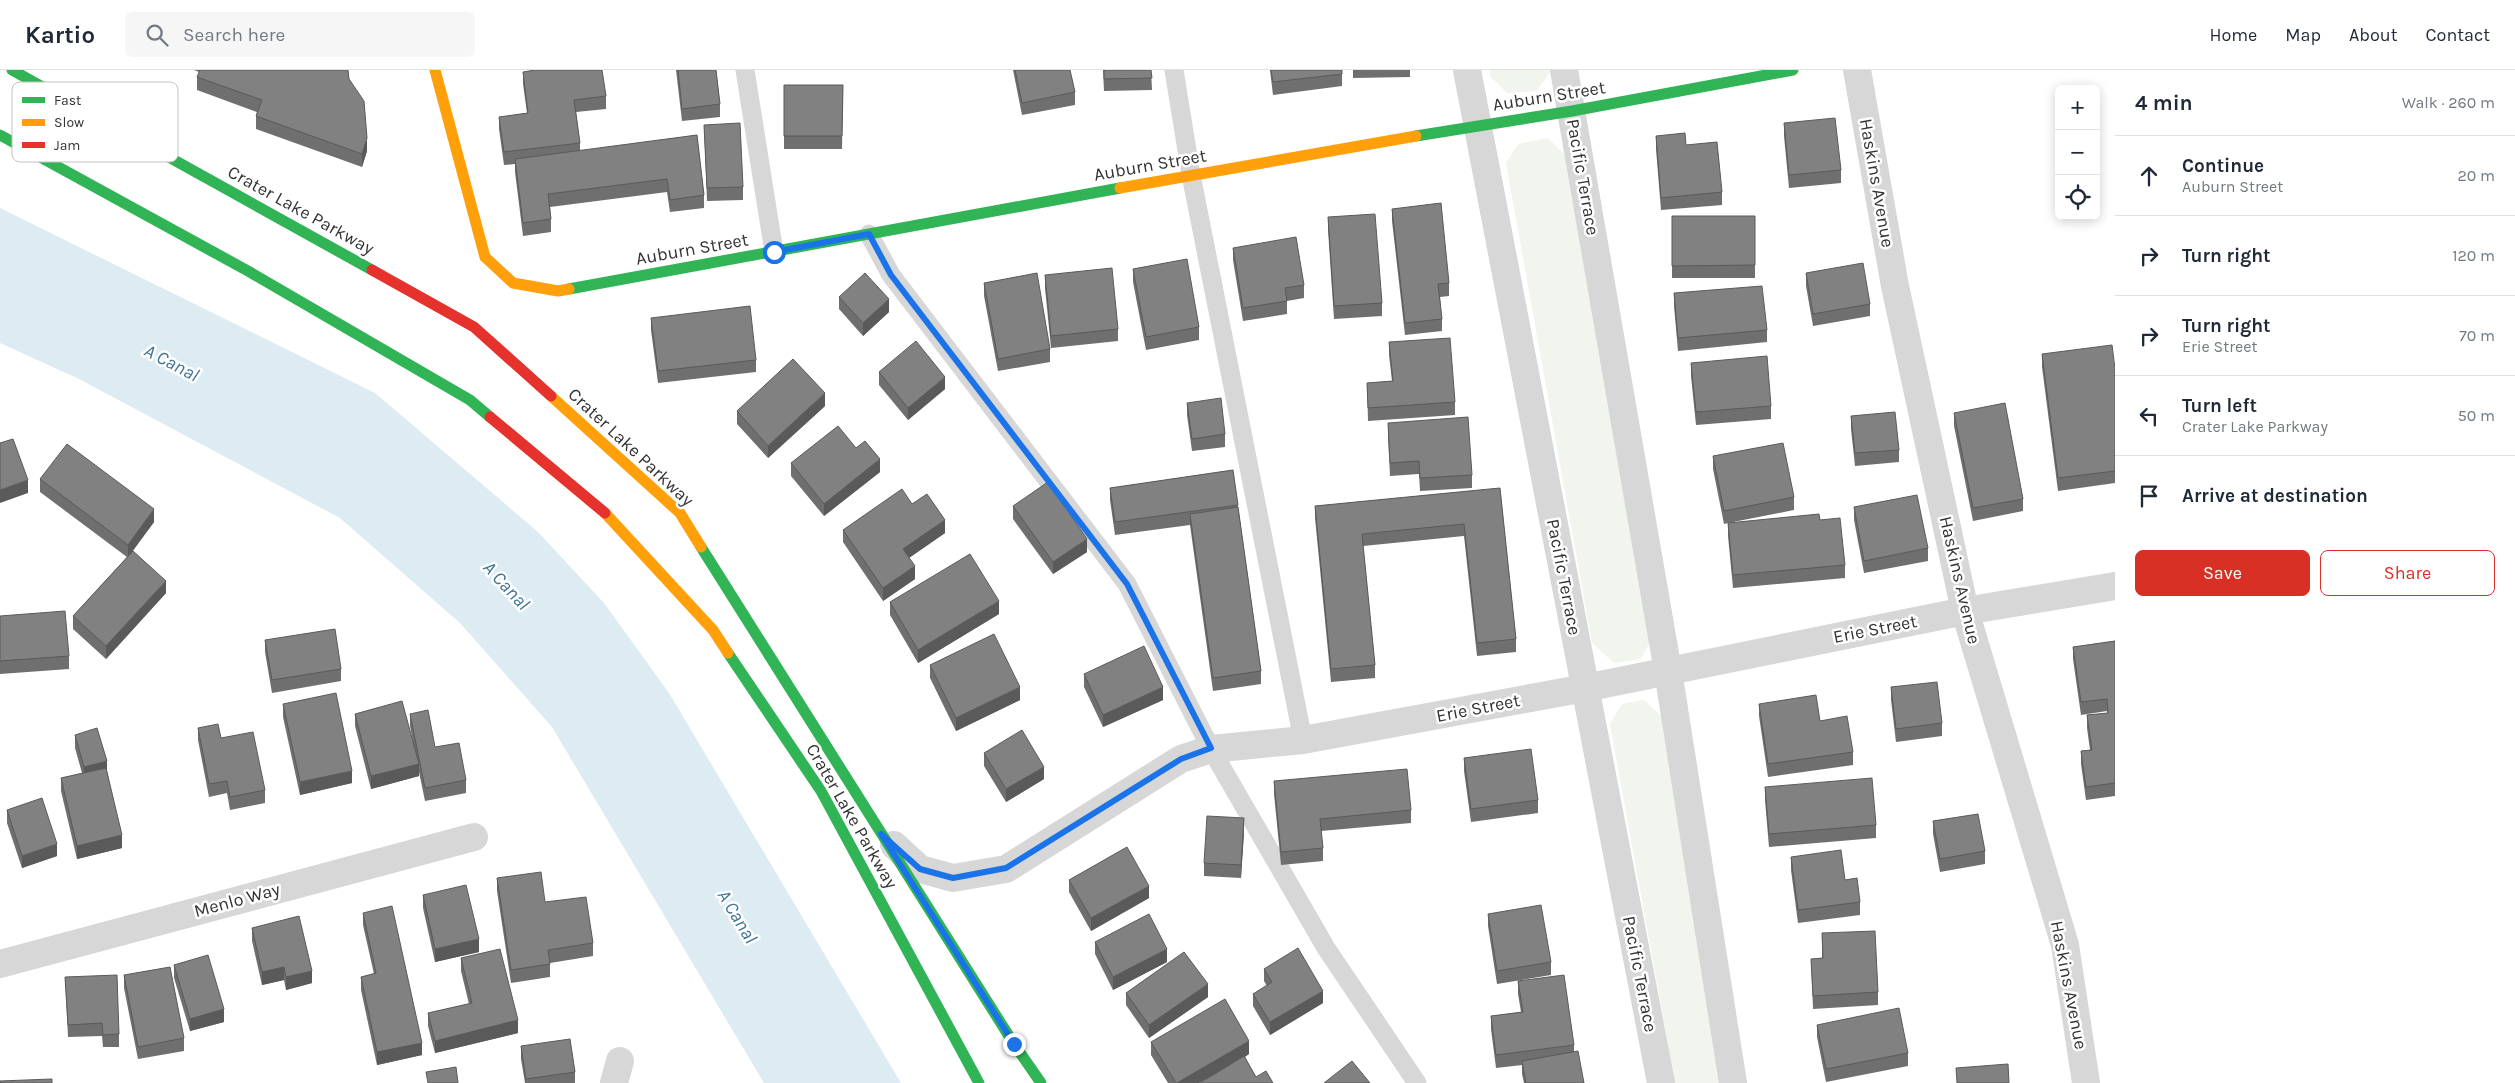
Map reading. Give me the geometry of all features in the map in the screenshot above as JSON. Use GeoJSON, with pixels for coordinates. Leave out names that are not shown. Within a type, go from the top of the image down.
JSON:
{"type":"FeatureCollection","features":[{"type":"Feature","properties":{"kind":"main road","name":"Crater Lake Parkway"},"geometry":{"type":"LineString","coordinates":[[12,70],[34,82]]}},
{"type":"Feature","properties":{"kind":"main road","name":"Auburn Street"},"geometry":{"type":"LineString","coordinates":[[435,70],[485,257],[513,283],[558,291],[1191,175],[1478,125],[1572,111],[1793,70]]}},
{"type":"Feature","properties":{"kind":"main road","name":"Crater Lake Parkway"},"geometry":{"type":"LineString","coordinates":[[0,135],[12,142]]}},
{"type":"Feature","properties":{"kind":"main road","name":"Crater Lake Parkway"},"geometry":{"type":"LineString","coordinates":[[49,162],[248,271],[470,400],[598,506],[714,630],[821,791],[979,1083]]}},
{"type":"Feature","properties":{"kind":"main road","name":"Crater Lake Parkway"},"geometry":{"type":"LineString","coordinates":[[177,162],[474,327],[680,513],[881,834],[1014,1044],[1041,1083]]}},
{"type":"Feature","properties":{"kind":"street","name":"Pacific Terrace"},"geometry":{"type":"LineString","coordinates":[[1467,70],[1661,1083]]}},
{"type":"Feature","properties":{"kind":"street","name":"Pacific Terrace"},"geometry":{"type":"LineString","coordinates":[[1564,70],[1668,671],[1733,1083]]}},
{"type":"Feature","properties":{"kind":"street","name":"Haskins Avenue"},"geometry":{"type":"LineString","coordinates":[[1857,70],[1896,286],[1965,611],[2065,945],[2086,1083]]}},
{"type":"Feature","properties":{"kind":"street","name":"Erie Street"},"geometry":{"type":"LineString","coordinates":[[881,834],[920,869],[953,878],[1006,868],[1181,759],[1211,748],[1303,740],[1585,688],[1965,611],[2115,586]]}},
{"type":"Feature","properties":{"kind":"street","name":"Menlo Way"},"geometry":{"type":"LineString","coordinates":[[0,964],[474,837]]}},
{"type":"Feature","properties":{"kind":"lane"},"geometry":{"type":"LineString","coordinates":[[744,70],[774,252]]}},
{"type":"Feature","properties":{"kind":"lane"},"geometry":{"type":"LineString","coordinates":[[1174,70],[1191,175],[1303,740]]}},
{"type":"Feature","properties":{"kind":"lane"},"geometry":{"type":"LineString","coordinates":[[869,234],[891,275],[1127,584],[1211,748],[1326,948],[1417,1083]]}},
{"type":"Feature","properties":{"kind":"shaded area"},"geometry":{"type":"Polygon","coordinates":[[[1489,70],[1550,70],[1550,72],[1537,91],[1507,93],[1490,76],[1489,70]]]}},
{"type":"Feature","properties":{"kind":"shaded area"},"geometry":{"type":"Polygon","coordinates":[[[1548,138],[1565,155],[1653,636],[1641,659],[1614,663],[1592,643],[1506,163],[1518,144],[1548,138]]]}},
{"type":"Feature","properties":{"kind":"shaded area"},"geometry":{"type":"Polygon","coordinates":[[[1644,700],[1661,716],[1728,1083],[1675,1083],[1610,724],[1622,704],[1644,700]]]}},
{"type":"Feature","properties":{"kind":"water","name":"A Canal"},"geometry":{"type":"Polygon","coordinates":[[[0,208],[375,393],[538,532],[604,603],[669,693],[901,1083],[764,1083],[552,727],[460,623],[340,518],[79,379],[0,343],[0,208]]]}},
{"type":"Feature","properties":{"kind":"building"},"geometry":{"type":"Polygon","coordinates":[[[200,70],[348,70],[349,79],[364,101],[367,138],[362,154],[256,116],[262,100],[197,77],[200,70]]]}},
{"type":"Feature","properties":{"kind":"building"},"geometry":{"type":"Polygon","coordinates":[[[535,70],[602,70],[606,96],[574,100],[580,143],[504,152],[499,117],[528,113],[523,72],[535,70]]]}},
{"type":"Feature","properties":{"kind":"building"},"geometry":{"type":"Polygon","coordinates":[[[678,70],[716,70],[720,104],[682,109],[678,70]]]}},
{"type":"Feature","properties":{"kind":"building"},"geometry":{"type":"Polygon","coordinates":[[[1015,70],[1070,70],[1075,92],[1022,103],[1015,70]]]}},
{"type":"Feature","properties":{"kind":"building"},"geometry":{"type":"Polygon","coordinates":[[[1104,70],[1151,70],[1152,78],[1104,79],[1104,70]]]}},
{"type":"Feature","properties":{"kind":"building"},"geometry":{"type":"Polygon","coordinates":[[[1271,70],[1342,70],[1342,74],[1273,82],[1271,70]]]}},
{"type":"Feature","properties":{"kind":"building"},"geometry":{"type":"Polygon","coordinates":[[[784,85],[843,85],[842,136],[784,136],[784,85]]]}},
{"type":"Feature","properties":{"kind":"building"},"geometry":{"type":"Polygon","coordinates":[[[1835,118],[1841,170],[1789,175],[1784,123],[1835,118]]]}},
{"type":"Feature","properties":{"kind":"building"},"geometry":{"type":"Polygon","coordinates":[[[740,123],[743,187],[707,188],[704,125],[740,123]]]}},
{"type":"Feature","properties":{"kind":"building"},"geometry":{"type":"Polygon","coordinates":[[[1685,133],[1686,145],[1717,142],[1722,192],[1661,198],[1656,136],[1685,133]]]}},
{"type":"Feature","properties":{"kind":"building"},"geometry":{"type":"Polygon","coordinates":[[[697,135],[704,195],[670,200],[667,179],[548,194],[551,219],[523,223],[515,159],[697,135]]]}},
{"type":"Feature","properties":{"kind":"building"},"geometry":{"type":"Polygon","coordinates":[[[1441,203],[1449,283],[1438,284],[1442,319],[1405,323],[1392,209],[1441,203]]]}},
{"type":"Feature","properties":{"kind":"building"},"geometry":{"type":"Polygon","coordinates":[[[1375,214],[1382,303],[1334,306],[1328,217],[1375,214]]]}},
{"type":"Feature","properties":{"kind":"building"},"geometry":{"type":"Polygon","coordinates":[[[1672,216],[1755,216],[1755,265],[1672,266],[1672,216]]]}},
{"type":"Feature","properties":{"kind":"building"},"geometry":{"type":"Polygon","coordinates":[[[1296,237],[1304,285],[1285,288],[1287,301],[1243,308],[1233,248],[1296,237]]]}},
{"type":"Feature","properties":{"kind":"building"},"geometry":{"type":"Polygon","coordinates":[[[1187,259],[1199,327],[1146,337],[1133,269],[1187,259]]]}},
{"type":"Feature","properties":{"kind":"building"},"geometry":{"type":"Polygon","coordinates":[[[1863,263],[1870,304],[1813,314],[1806,273],[1863,263]]]}},
{"type":"Feature","properties":{"kind":"building"},"geometry":{"type":"Polygon","coordinates":[[[1112,268],[1118,329],[1051,336],[1045,275],[1112,268]]]}},
{"type":"Feature","properties":{"kind":"building"},"geometry":{"type":"Polygon","coordinates":[[[865,273],[889,299],[863,323],[839,297],[865,273]]]}},
{"type":"Feature","properties":{"kind":"building"},"geometry":{"type":"Polygon","coordinates":[[[1037,273],[1050,349],[998,359],[984,283],[1037,273]]]}},
{"type":"Feature","properties":{"kind":"building"},"geometry":{"type":"Polygon","coordinates":[[[1762,286],[1767,330],[1678,338],[1674,293],[1762,286]]]}},
{"type":"Feature","properties":{"kind":"building"},"geometry":{"type":"Polygon","coordinates":[[[750,306],[756,360],[658,371],[651,318],[750,306]]]}},
{"type":"Feature","properties":{"kind":"building"},"geometry":{"type":"Polygon","coordinates":[[[1450,338],[1455,402],[1368,408],[1367,383],[1393,381],[1389,342],[1450,338]]]}},
{"type":"Feature","properties":{"kind":"building"},"geometry":{"type":"Polygon","coordinates":[[[916,341],[945,377],[908,408],[879,372],[916,341]]]}},
{"type":"Feature","properties":{"kind":"building"},"geometry":{"type":"Polygon","coordinates":[[[2112,345],[2115,369],[2115,471],[2058,478],[2042,354],[2112,345]]]}},
{"type":"Feature","properties":{"kind":"building"},"geometry":{"type":"Polygon","coordinates":[[[1767,356],[1771,406],[1696,412],[1691,363],[1767,356]]]}},
{"type":"Feature","properties":{"kind":"building"},"geometry":{"type":"Polygon","coordinates":[[[793,359],[825,393],[768,446],[737,411],[793,359]]]}},
{"type":"Feature","properties":{"kind":"building"},"geometry":{"type":"Polygon","coordinates":[[[1221,398],[1225,434],[1192,439],[1187,403],[1221,398]]]}},
{"type":"Feature","properties":{"kind":"building"},"geometry":{"type":"Polygon","coordinates":[[[2005,403],[2023,499],[1973,508],[1954,413],[2005,403]]]}},
{"type":"Feature","properties":{"kind":"building"},"geometry":{"type":"Polygon","coordinates":[[[1895,412],[1899,450],[1855,453],[1851,416],[1895,412]]]}},
{"type":"Feature","properties":{"kind":"building"},"geometry":{"type":"Polygon","coordinates":[[[1468,417],[1472,475],[1420,478],[1419,461],[1390,463],[1388,423],[1468,417]]]}},
{"type":"Feature","properties":{"kind":"building"},"geometry":{"type":"Polygon","coordinates":[[[838,426],[856,448],[865,441],[880,459],[824,504],[791,463],[838,426]]]}},
{"type":"Feature","properties":{"kind":"building"},"geometry":{"type":"Polygon","coordinates":[[[13,439],[28,480],[0,490],[0,443],[13,439]]]}},
{"type":"Feature","properties":{"kind":"building"},"geometry":{"type":"Polygon","coordinates":[[[1783,443],[1794,497],[1724,511],[1713,456],[1783,443]]]}},
{"type":"Feature","properties":{"kind":"building"},"geometry":{"type":"Polygon","coordinates":[[[67,444],[154,509],[128,545],[40,479],[67,444]]]}},
{"type":"Feature","properties":{"kind":"building"},"geometry":{"type":"Polygon","coordinates":[[[1233,470],[1238,505],[1115,522],[1110,488],[1233,470]]]}},
{"type":"Feature","properties":{"kind":"building"},"geometry":{"type":"Polygon","coordinates":[[[1048,482],[1087,539],[1053,562],[1013,506],[1048,482]]]}},
{"type":"Feature","properties":{"kind":"building"},"geometry":{"type":"Polygon","coordinates":[[[1500,488],[1516,639],[1477,643],[1464,524],[1362,534],[1375,665],[1331,669],[1315,506],[1500,488]]]}},
{"type":"Feature","properties":{"kind":"building"},"geometry":{"type":"Polygon","coordinates":[[[902,489],[912,504],[927,494],[945,520],[903,549],[915,566],[883,588],[843,530],[902,489]]]}},
{"type":"Feature","properties":{"kind":"building"},"geometry":{"type":"Polygon","coordinates":[[[1917,495],[1928,548],[1864,561],[1854,507],[1917,495]]]}},
{"type":"Feature","properties":{"kind":"building"},"geometry":{"type":"Polygon","coordinates":[[[1238,507],[1261,671],[1213,678],[1190,514],[1238,507]]]}},
{"type":"Feature","properties":{"kind":"building"},"geometry":{"type":"Polygon","coordinates":[[[1819,514],[1820,520],[1840,518],[1845,565],[1733,575],[1728,523],[1819,514]]]}},
{"type":"Feature","properties":{"kind":"building"},"geometry":{"type":"Polygon","coordinates":[[[133,551],[166,581],[106,646],[73,616],[133,551]]]}},
{"type":"Feature","properties":{"kind":"building"},"geometry":{"type":"Polygon","coordinates":[[[970,554],[999,601],[918,650],[890,602],[970,554]]]}},
{"type":"Feature","properties":{"kind":"building"},"geometry":{"type":"Polygon","coordinates":[[[65,611],[69,656],[0,661],[0,616],[65,611]]]}},
{"type":"Feature","properties":{"kind":"building"},"geometry":{"type":"Polygon","coordinates":[[[335,629],[341,669],[272,680],[265,640],[335,629]]]}},
{"type":"Feature","properties":{"kind":"building"},"geometry":{"type":"Polygon","coordinates":[[[994,634],[1020,687],[956,718],[930,665],[994,634]]]}},
{"type":"Feature","properties":{"kind":"building"},"geometry":{"type":"Polygon","coordinates":[[[2115,641],[2115,783],[2086,787],[2081,751],[2092,750],[2087,715],[2108,713],[2107,699],[2081,702],[2073,647],[2115,641]]]}},
{"type":"Feature","properties":{"kind":"building"},"geometry":{"type":"Polygon","coordinates":[[[1144,646],[1163,687],[1103,715],[1084,674],[1144,646]]]}},
{"type":"Feature","properties":{"kind":"building"},"geometry":{"type":"Polygon","coordinates":[[[1937,682],[1942,723],[1896,729],[1891,687],[1937,682]]]}},
{"type":"Feature","properties":{"kind":"building"},"geometry":{"type":"Polygon","coordinates":[[[336,693],[352,771],[300,782],[283,704],[336,693]]]}},
{"type":"Feature","properties":{"kind":"building"},"geometry":{"type":"Polygon","coordinates":[[[1816,695],[1820,721],[1847,716],[1853,752],[1768,764],[1759,704],[1816,695]]]}},
{"type":"Feature","properties":{"kind":"building"},"geometry":{"type":"Polygon","coordinates":[[[402,701],[419,764],[371,776],[355,714],[402,701]]]}},
{"type":"Feature","properties":{"kind":"building"},"geometry":{"type":"Polygon","coordinates":[[[428,710],[435,747],[459,743],[466,780],[425,788],[410,714],[428,710]]]}},
{"type":"Feature","properties":{"kind":"building"},"geometry":{"type":"Polygon","coordinates":[[[218,724],[221,738],[253,732],[265,790],[230,797],[227,781],[209,784],[198,728],[218,724]]]}},
{"type":"Feature","properties":{"kind":"building"},"geometry":{"type":"Polygon","coordinates":[[[97,728],[107,761],[84,767],[75,735],[97,728]]]}},
{"type":"Feature","properties":{"kind":"building"},"geometry":{"type":"Polygon","coordinates":[[[1022,730],[1044,767],[1006,789],[984,753],[1022,730]]]}},
{"type":"Feature","properties":{"kind":"building"},"geometry":{"type":"Polygon","coordinates":[[[1531,749],[1538,800],[1471,809],[1464,758],[1531,749]]]}},
{"type":"Feature","properties":{"kind":"building"},"geometry":{"type":"Polygon","coordinates":[[[106,768],[122,835],[77,846],[61,778],[106,768]]]}},
{"type":"Feature","properties":{"kind":"building"},"geometry":{"type":"Polygon","coordinates":[[[1407,769],[1411,810],[1320,819],[1323,848],[1281,852],[1274,781],[1407,769]]]}},
{"type":"Feature","properties":{"kind":"building"},"geometry":{"type":"Polygon","coordinates":[[[1872,778],[1876,825],[1769,834],[1765,787],[1872,778]]]}},
{"type":"Feature","properties":{"kind":"building"},"geometry":{"type":"Polygon","coordinates":[[[42,798],[57,844],[22,856],[7,810],[42,798]]]}},
{"type":"Feature","properties":{"kind":"building"},"geometry":{"type":"Polygon","coordinates":[[[1978,814],[1985,851],[1940,859],[1933,821],[1978,814]]]}},
{"type":"Feature","properties":{"kind":"building"},"geometry":{"type":"Polygon","coordinates":[[[1207,816],[1244,818],[1241,865],[1204,863],[1207,816]]]}},
{"type":"Feature","properties":{"kind":"building"},"geometry":{"type":"Polygon","coordinates":[[[1127,847],[1149,886],[1091,918],[1069,880],[1127,847]]]}},
{"type":"Feature","properties":{"kind":"building"},"geometry":{"type":"Polygon","coordinates":[[[1841,850],[1845,880],[1857,878],[1860,902],[1798,910],[1791,857],[1841,850]]]}},
{"type":"Feature","properties":{"kind":"building"},"geometry":{"type":"Polygon","coordinates":[[[541,872],[545,902],[586,897],[593,943],[548,950],[550,964],[511,970],[497,878],[541,872]]]}},
{"type":"Feature","properties":{"kind":"building"},"geometry":{"type":"Polygon","coordinates":[[[466,885],[479,939],[435,949],[423,895],[466,885]]]}},
{"type":"Feature","properties":{"kind":"building"},"geometry":{"type":"Polygon","coordinates":[[[1541,905],[1551,962],[1497,971],[1488,914],[1541,905]]]}},
{"type":"Feature","properties":{"kind":"building"},"geometry":{"type":"Polygon","coordinates":[[[392,906],[422,1043],[377,1052],[361,977],[376,973],[363,913],[392,906]]]}},
{"type":"Feature","properties":{"kind":"building"},"geometry":{"type":"Polygon","coordinates":[[[1149,914],[1167,949],[1113,977],[1095,942],[1149,914]]]}},
{"type":"Feature","properties":{"kind":"building"},"geometry":{"type":"Polygon","coordinates":[[[299,916],[312,971],[286,977],[284,967],[262,972],[252,928],[299,916]]]}},
{"type":"Feature","properties":{"kind":"building"},"geometry":{"type":"Polygon","coordinates":[[[1875,931],[1878,992],[1813,996],[1811,959],[1823,958],[1822,933],[1875,931]]]}},
{"type":"Feature","properties":{"kind":"building"},"geometry":{"type":"Polygon","coordinates":[[[1298,948],[1323,991],[1270,1022],[1253,994],[1272,982],[1264,969],[1298,948]]]}},
{"type":"Feature","properties":{"kind":"building"},"geometry":{"type":"Polygon","coordinates":[[[500,949],[518,1020],[435,1041],[428,1013],[472,1003],[461,958],[500,949]]]}},
{"type":"Feature","properties":{"kind":"building"},"geometry":{"type":"Polygon","coordinates":[[[1184,952],[1208,984],[1149,1025],[1126,993],[1184,952]]]}},
{"type":"Feature","properties":{"kind":"building"},"geometry":{"type":"Polygon","coordinates":[[[208,955],[224,1009],[190,1019],[174,965],[208,955]]]}},
{"type":"Feature","properties":{"kind":"building"},"geometry":{"type":"Polygon","coordinates":[[[170,967],[184,1038],[138,1047],[124,975],[170,967]]]}},
{"type":"Feature","properties":{"kind":"building"},"geometry":{"type":"Polygon","coordinates":[[[117,975],[119,1034],[103,1035],[102,1023],[68,1025],[65,977],[117,975]]]}},
{"type":"Feature","properties":{"kind":"building"},"geometry":{"type":"Polygon","coordinates":[[[1564,975],[1574,1045],[1496,1055],[1491,1016],[1523,1012],[1518,981],[1564,975]]]}},
{"type":"Feature","properties":{"kind":"building"},"geometry":{"type":"Polygon","coordinates":[[[1225,999],[1249,1041],[1176,1083],[1151,1042],[1225,999]]]}},
{"type":"Feature","properties":{"kind":"building"},"geometry":{"type":"Polygon","coordinates":[[[1899,1008],[1908,1053],[1826,1069],[1817,1025],[1899,1008]]]}},
{"type":"Feature","properties":{"kind":"building"},"geometry":{"type":"Polygon","coordinates":[[[570,1039],[575,1072],[526,1079],[521,1046],[570,1039]]]}},
{"type":"Feature","properties":{"kind":"building"},"geometry":{"type":"Polygon","coordinates":[[[1578,1051],[1584,1083],[1526,1083],[1522,1061],[1578,1051]]]}},
{"type":"Feature","properties":{"kind":"building"},"geometry":{"type":"Polygon","coordinates":[[[1244,1056],[1256,1077],[1266,1071],[1273,1083],[1200,1083],[1244,1056]]]}},
{"type":"Feature","properties":{"kind":"building"},"geometry":{"type":"Polygon","coordinates":[[[1352,1061],[1370,1083],[1324,1083],[1352,1061]]]}},
{"type":"Feature","properties":{"kind":"building"},"geometry":{"type":"Polygon","coordinates":[[[2008,1064],[2009,1083],[1957,1083],[1956,1068],[2008,1064]]]}},
{"type":"Feature","properties":{"kind":"building"},"geometry":{"type":"Polygon","coordinates":[[[456,1067],[458,1083],[428,1083],[426,1072],[456,1067]]]}},
{"type":"Feature","properties":{"kind":"building"},"geometry":{"type":"Polygon","coordinates":[[[52,1079],[52,1083],[0,1083],[0,1081],[52,1079]]]}},
{"type":"Feature","properties":{"kind":"traffic: fast"},"geometry":{"type":"LineString","coordinates":[[12,70],[34,82]]}},
{"type":"Feature","properties":{"kind":"traffic: fast"},"geometry":{"type":"LineString","coordinates":[[1416,136],[1572,111],[1793,70]]}},
{"type":"Feature","properties":{"kind":"traffic: fast"},"geometry":{"type":"LineString","coordinates":[[0,135],[12,142]]}},
{"type":"Feature","properties":{"kind":"traffic: fast"},"geometry":{"type":"LineString","coordinates":[[49,162],[248,271],[470,400],[490,417]]}},
{"type":"Feature","properties":{"kind":"traffic: fast"},"geometry":{"type":"LineString","coordinates":[[178,162],[372,270]]}},
{"type":"Feature","properties":{"kind":"traffic: fast"},"geometry":{"type":"LineString","coordinates":[[569,289],[1120,188]]}},
{"type":"Feature","properties":{"kind":"traffic: fast"},"geometry":{"type":"LineString","coordinates":[[701,547],[1014,1044],[1041,1083]]}},
{"type":"Feature","properties":{"kind":"traffic: fast"},"geometry":{"type":"LineString","coordinates":[[728,653],[821,791],[979,1083]]}},
{"type":"Feature","properties":{"kind":"traffic: slow"},"geometry":{"type":"LineString","coordinates":[[435,70],[485,257],[513,283],[558,291],[569,289]]}},
{"type":"Feature","properties":{"kind":"traffic: slow"},"geometry":{"type":"LineString","coordinates":[[1120,188],[1416,136]]}},
{"type":"Feature","properties":{"kind":"traffic: slow"},"geometry":{"type":"LineString","coordinates":[[551,396],[680,513],[701,547]]}},
{"type":"Feature","properties":{"kind":"traffic: slow"},"geometry":{"type":"LineString","coordinates":[[605,513],[713,630],[728,653]]}},
{"type":"Feature","properties":{"kind":"traffic: jam"},"geometry":{"type":"LineString","coordinates":[[372,270],[474,327],[551,396]]}},
{"type":"Feature","properties":{"kind":"traffic: jam"},"geometry":{"type":"LineString","coordinates":[[490,417],[605,513]]}},
{"type":"Feature","properties":{"kind":"route"},"geometry":{"type":"LineString","coordinates":[[774,252],[869,234],[891,275],[1127,584],[1211,748],[1181,759],[1006,868],[953,878],[920,869],[881,834],[1014,1044]]}}]}
